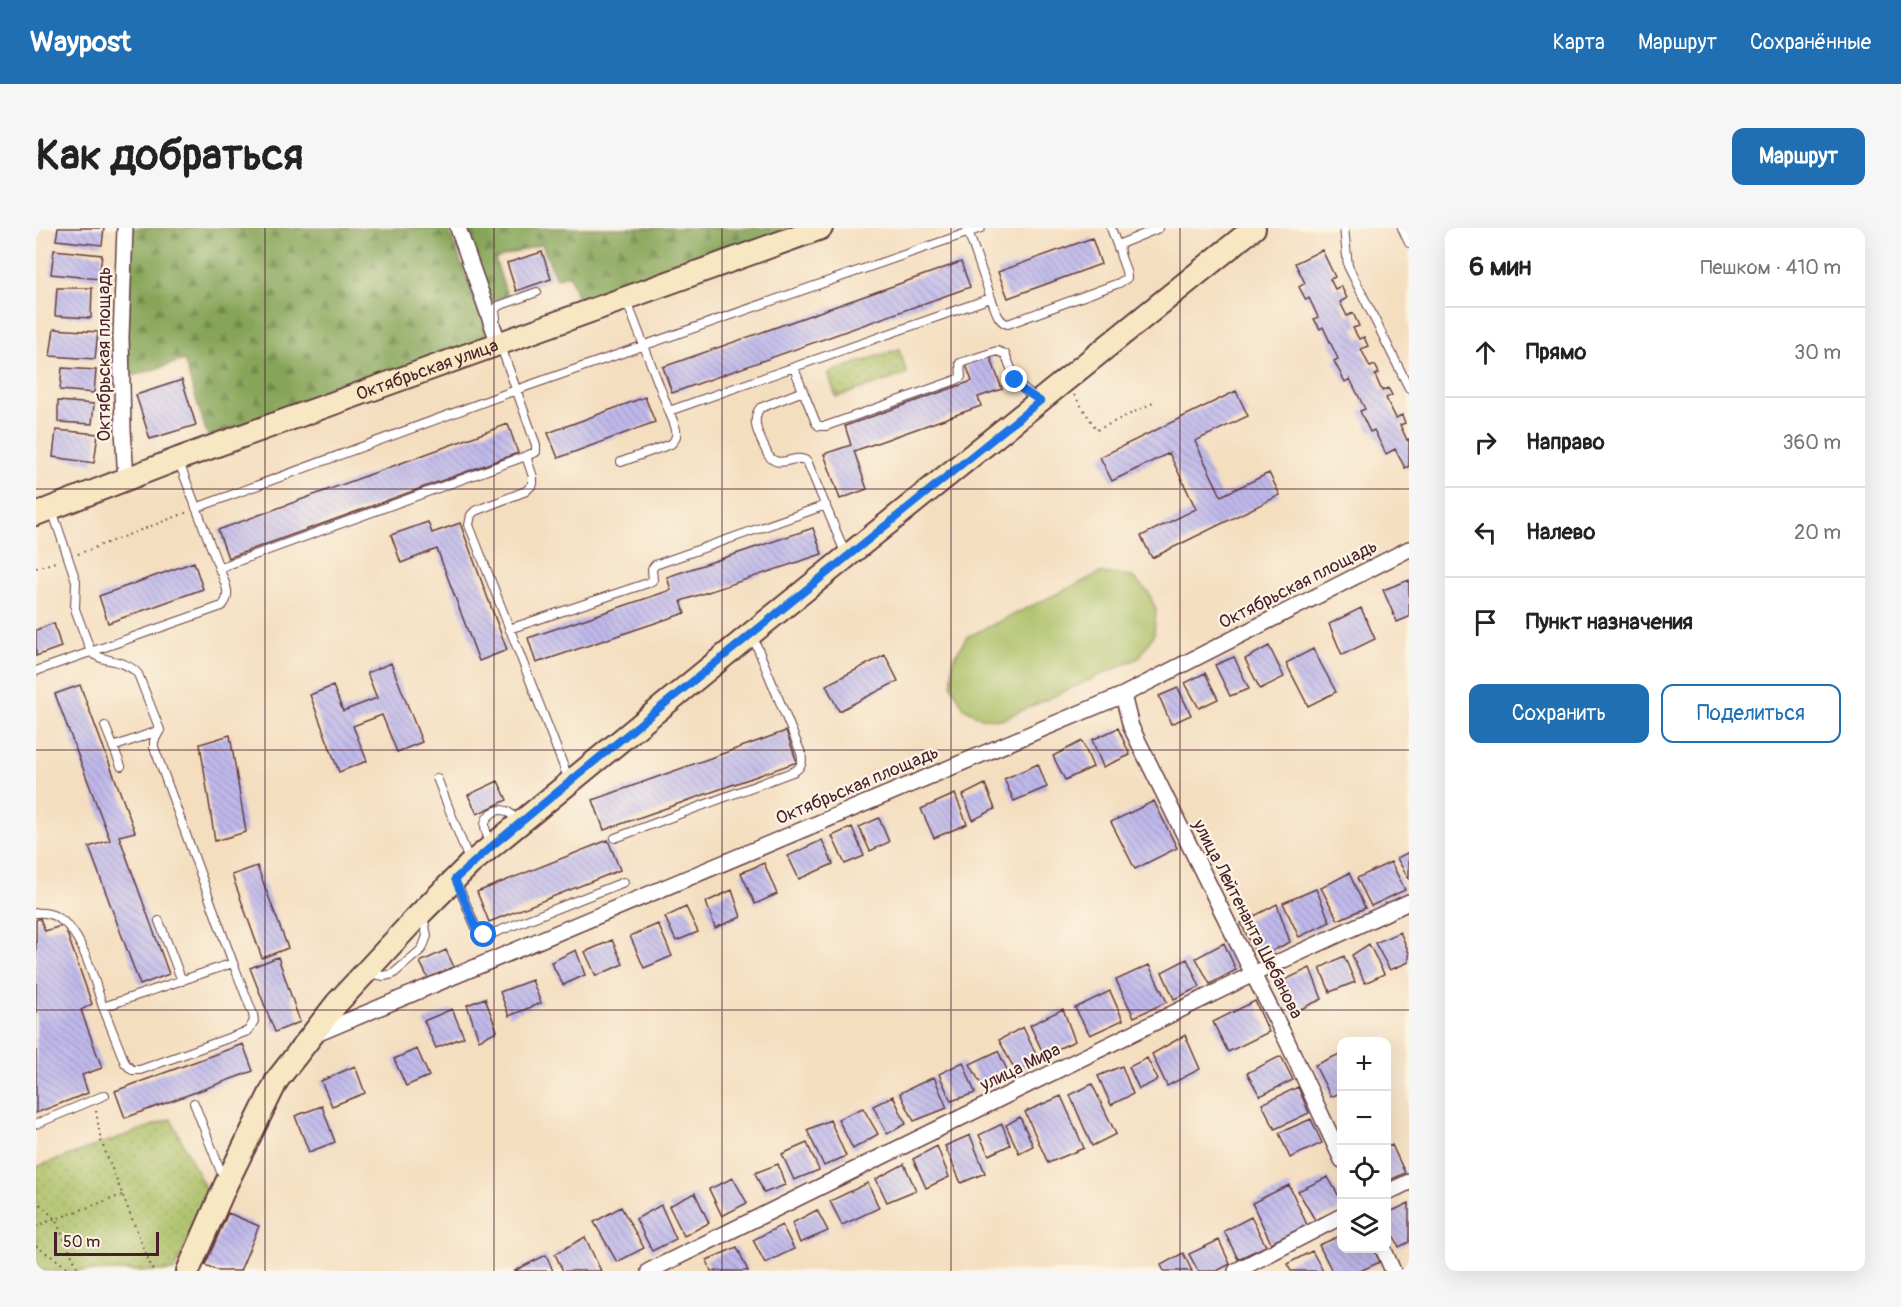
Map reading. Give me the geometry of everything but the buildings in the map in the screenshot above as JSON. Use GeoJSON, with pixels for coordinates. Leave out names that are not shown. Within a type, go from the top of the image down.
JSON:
{"type":"FeatureCollection","features":[{"type":"Feature","properties":{"kind":"street","name":"Октябрьская площадь"},"geometry":{"type":"LineString","coordinates":[[125,228],[121,337],[126,480]]}},
{"type":"Feature","properties":{"kind":"street"},"geometry":{"type":"LineString","coordinates":[[458,228],[502,343]]}},
{"type":"Feature","properties":{"kind":"street","name":"Октябрьская улица"},"geometry":{"type":"LineString","coordinates":[[44,511],[178,459],[821,228]]}},
{"type":"Feature","properties":{"kind":"street"},"geometry":{"type":"LineString","coordinates":[[188,1271],[226,1184],[277,1080],[337,1003],[422,912],[492,846],[569,782],[1254,228]]}},
{"type":"Feature","properties":{"kind":"street","name":"Октябрьская площадь"},"geometry":{"type":"LineString","coordinates":[[311,1037],[1123,695],[1409,549]]}},
{"type":"Feature","properties":{"kind":"street","name":"улица Лейтенанта Шебанова"},"geometry":{"type":"LineString","coordinates":[[1123,695],[1131,727],[1287,1041],[1337,1151]]}},
{"type":"Feature","properties":{"kind":"street","name":"улица Мира"},"geometry":{"type":"LineString","coordinates":[[649,1271],[1253,974],[1409,902]]}},
{"type":"Feature","properties":{"kind":"street"},"geometry":{"type":"LineString","coordinates":[[1391,1191],[1409,1182]]}},
{"type":"Feature","properties":{"kind":"street"},"geometry":{"type":"LineString","coordinates":[[1236,1271],[1337,1218]]}},
{"type":"Feature","properties":{"kind":"street"},"geometry":{"type":"LineString","coordinates":[[1385,1253],[1393,1271]]}},
{"type":"Feature","properties":{"kind":"lane"},"geometry":{"type":"LineString","coordinates":[[196,508],[516,390],[968,230],[981,228]]}},
{"type":"Feature","properties":{"kind":"lane"},"geometry":{"type":"LineString","coordinates":[[968,230],[999,319],[1004,324],[1008,324],[1119,283],[1126,278],[1127,274],[1111,228]]}},
{"type":"Feature","properties":{"kind":"lane"},"geometry":{"type":"LineString","coordinates":[[1118,248],[1122,242],[1159,228]]}},
{"type":"Feature","properties":{"kind":"lane"},"geometry":{"type":"LineString","coordinates":[[1344,228],[1348,266],[1409,388]]}},
{"type":"Feature","properties":{"kind":"lane"},"geometry":{"type":"LineString","coordinates":[[1402,228],[1409,243]]}},
{"type":"Feature","properties":{"kind":"lane"},"geometry":{"type":"LineString","coordinates":[[219,568],[536,452],[537,447],[516,390],[495,314],[496,308],[537,292]]}},
{"type":"Feature","properties":{"kind":"lane"},"geometry":{"type":"LineString","coordinates":[[621,462],[675,441],[677,432],[626,298]]}},
{"type":"Feature","properties":{"kind":"lane"},"geometry":{"type":"LineString","coordinates":[[669,411],[991,298]]}},
{"type":"Feature","properties":{"kind":"lane"},"geometry":{"type":"LineString","coordinates":[[794,368],[819,426],[826,426],[956,380],[961,374],[960,363],[1000,351],[1004,353],[1018,385],[1040,401]]}},
{"type":"Feature","properties":{"kind":"lane"},"geometry":{"type":"LineString","coordinates":[[803,391],[760,408],[756,416],[756,426],[771,459],[779,463],[797,458],[807,461],[847,556]]}},
{"type":"Feature","properties":{"kind":"lane"},"geometry":{"type":"LineString","coordinates":[[526,456],[533,477],[532,487],[478,509],[472,513],[469,522],[569,782]]}},
{"type":"Feature","properties":{"kind":"lane"},"geometry":{"type":"LineString","coordinates":[[36,671],[222,606],[226,601],[228,595],[219,568],[178,459]]}},
{"type":"Feature","properties":{"kind":"lane"},"geometry":{"type":"LineString","coordinates":[[509,629],[651,582],[654,579],[652,569],[655,565],[826,505]]}},
{"type":"Feature","properties":{"kind":"lane"},"geometry":{"type":"LineString","coordinates":[[36,913],[53,914],[62,918],[78,939],[125,1063],[132,1070],[140,1070],[248,1031],[254,1021],[153,744],[160,730],[138,674],[123,663],[97,657],[91,652],[75,609],[76,581],[68,558],[44,511]]}},
{"type":"Feature","properties":{"kind":"lane"},"geometry":{"type":"LineString","coordinates":[[615,838],[795,771],[801,765],[801,753],[752,633]]}},
{"type":"Feature","properties":{"kind":"lane"},"geometry":{"type":"LineString","coordinates":[[105,726],[121,766]]}},
{"type":"Feature","properties":{"kind":"lane"},"geometry":{"type":"LineString","coordinates":[[113,747],[160,730]]}},
{"type":"Feature","properties":{"kind":"lane"},"geometry":{"type":"LineString","coordinates":[[437,778],[477,930],[486,936],[624,882]]}},
{"type":"Feature","properties":{"kind":"lane"},"geometry":{"type":"LineString","coordinates":[[159,921],[182,981]]}},
{"type":"Feature","properties":{"kind":"lane"},"geometry":{"type":"LineString","coordinates":[[103,1007],[233,963]]}},
{"type":"Feature","properties":{"kind":"lane"},"geometry":{"type":"LineString","coordinates":[[36,1124],[105,1095]]}},
{"type":"Feature","properties":{"kind":"lane"},"geometry":{"type":"LineString","coordinates":[[194,1103],[226,1184]]}},
{"type":"Feature","properties":{"kind":"path"},"geometry":{"type":"LineString","coordinates":[[1065,380],[1096,430],[1153,403]]}},
{"type":"Feature","properties":{"kind":"path"},"geometry":{"type":"LineString","coordinates":[[36,568],[68,558],[196,508]]}},
{"type":"Feature","properties":{"kind":"path"},"geometry":{"type":"LineString","coordinates":[[95,1099],[100,1141],[153,1271]]}},
{"type":"Feature","properties":{"kind":"path"},"geometry":{"type":"LineString","coordinates":[[36,1226],[122,1195]]}},
{"type":"Feature","properties":{"kind":"path"},"geometry":{"type":"LineString","coordinates":[[36,1200],[55,1219],[79,1271]]}},
{"type":"Feature","properties":{"kind":"path"},"geometry":{"type":"LineString","coordinates":[[36,1246],[73,1271]]}},
{"type":"Feature","properties":{"kind":"green space"},"geometry":{"type":"Polygon","coordinates":[[[131,228],[448,228],[487,331],[484,340],[208,437],[184,360],[126,378],[131,228]]]}},
{"type":"Feature","properties":{"kind":"green space"},"geometry":{"type":"Polygon","coordinates":[[[466,228],[790,228],[580,304],[569,274],[556,279],[542,244],[495,259],[507,296],[490,301],[466,228]]]}},
{"type":"Feature","properties":{"kind":"green space"},"geometry":{"type":"Polygon","coordinates":[[[899,349],[907,374],[836,397],[828,373],[899,349]]]}},
{"type":"Feature","properties":{"kind":"green space"},"geometry":{"type":"Polygon","coordinates":[[[1100,573],[1131,576],[1148,592],[1156,610],[1154,634],[1139,658],[1003,719],[982,718],[964,708],[952,686],[953,659],[967,637],[1100,573]]]}},
{"type":"Feature","properties":{"kind":"green space"},"geometry":{"type":"Polygon","coordinates":[[[171,1119],[208,1194],[174,1271],[36,1271],[36,1167],[171,1119]]]}},
{"type":"Feature","properties":{"kind":"route"},"geometry":{"type":"LineString","coordinates":[[484,935],[477,930],[455,879],[470,864],[641,723],[1040,401],[1022,389],[1015,380]]}}]}
